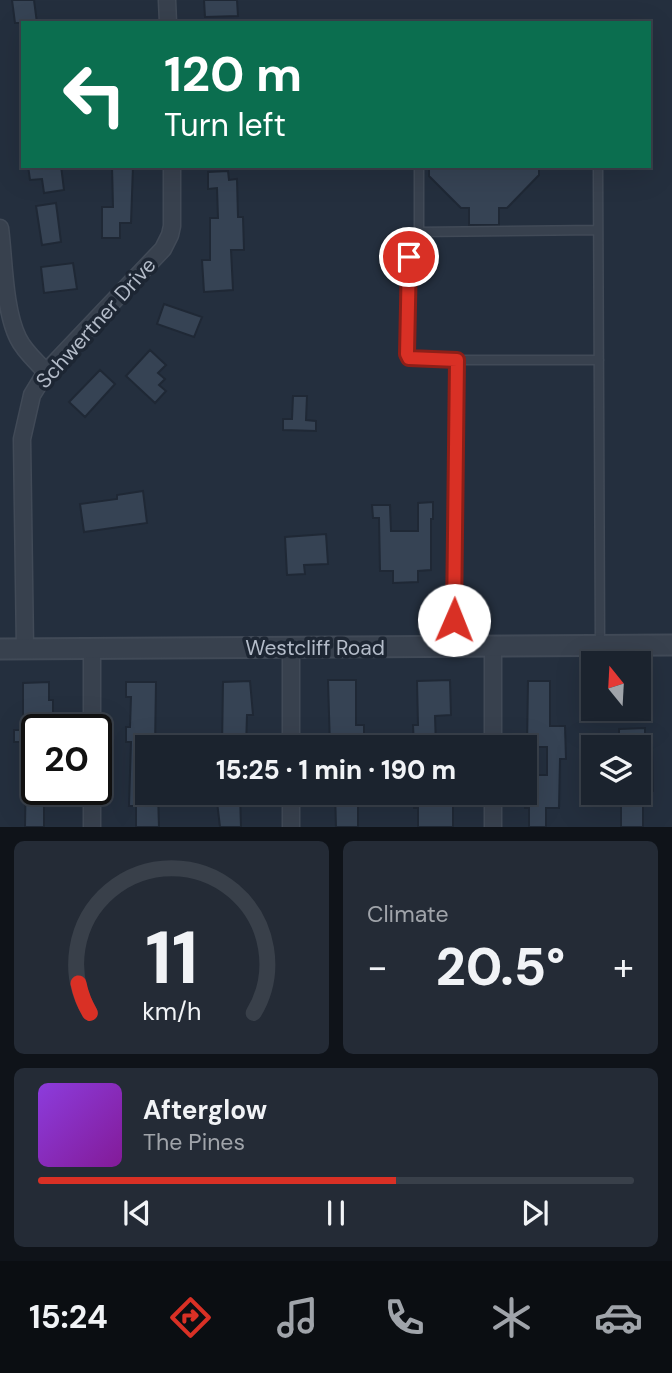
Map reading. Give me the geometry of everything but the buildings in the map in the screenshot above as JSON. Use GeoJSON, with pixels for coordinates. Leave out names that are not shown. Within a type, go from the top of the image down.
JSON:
{"type":"FeatureCollection","features":[{"type":"Feature","properties":{"kind":"street"},"geometry":{"type":"LineString","coordinates":[[167,0],[168,21]]}},
{"type":"Feature","properties":{"kind":"street","name":"Schwertner Drive"},"geometry":{"type":"LineString","coordinates":[[25,649],[22,439],[32,395],[46,372],[163,249],[172,226],[172,168]]}},
{"type":"Feature","properties":{"kind":"street"},"geometry":{"type":"LineString","coordinates":[[0,228],[11,316],[19,339],[46,372]]}},
{"type":"Feature","properties":{"kind":"street","name":"Westcliff Road"},"geometry":{"type":"LineString","coordinates":[[0,649],[672,645]]}},
{"type":"Feature","properties":{"kind":"street"},"geometry":{"type":"LineString","coordinates":[[493,647],[493,735]]}},
{"type":"Feature","properties":{"kind":"street"},"geometry":{"type":"LineString","coordinates":[[291,648],[291,735]]}},
{"type":"Feature","properties":{"kind":"street"},"geometry":{"type":"LineString","coordinates":[[92,649],[92,714]]}},
{"type":"Feature","properties":{"kind":"street"},"geometry":{"type":"LineString","coordinates":[[92,805],[92,827]]}},
{"type":"Feature","properties":{"kind":"street"},"geometry":{"type":"LineString","coordinates":[[291,805],[291,827]]}},
{"type":"Feature","properties":{"kind":"street"},"geometry":{"type":"LineString","coordinates":[[493,805],[493,827]]}},
{"type":"Feature","properties":{"kind":"lane"},"geometry":{"type":"LineString","coordinates":[[419,168],[419,232]]}},
{"type":"Feature","properties":{"kind":"lane"},"geometry":{"type":"LineString","coordinates":[[598,168],[600,646]]}},
{"type":"Feature","properties":{"kind":"lane"},"geometry":{"type":"LineString","coordinates":[[598,230],[419,232],[410,238],[407,354],[412,360],[599,360]]}},
{"type":"Feature","properties":{"kind":"lane"},"geometry":{"type":"LineString","coordinates":[[454,647],[457,360]]}},
{"type":"Feature","properties":{"kind":"route"},"geometry":{"type":"LineString","coordinates":[[409,257],[407,354],[412,360],[457,360],[454,620]]}}]}
